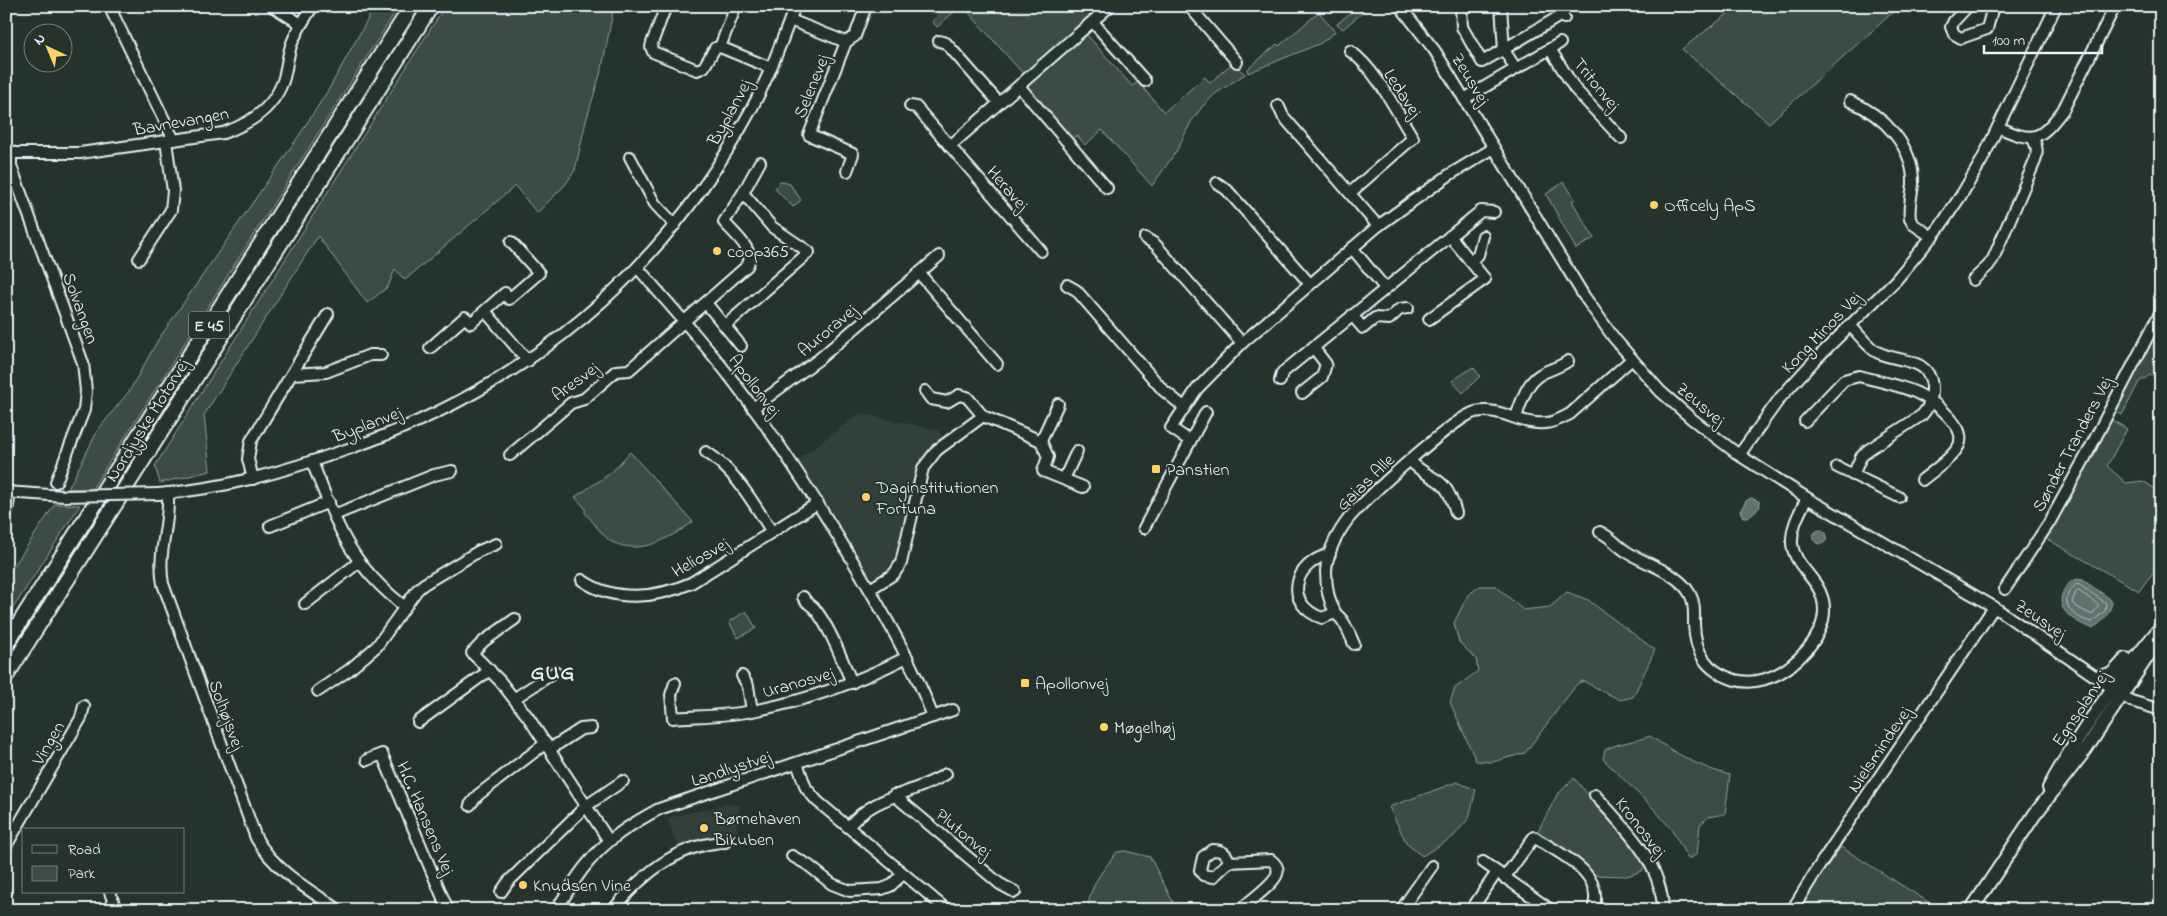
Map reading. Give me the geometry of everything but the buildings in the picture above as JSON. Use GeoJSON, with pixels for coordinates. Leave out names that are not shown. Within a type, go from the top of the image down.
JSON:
{"type":"FeatureCollection","features":[{"type":"Feature","properties":{"kind":"highway","name":"Nordjyske Motorvej"},"geometry":{"type":"LineString","coordinates":[[6,644],[412,6]]}},
{"type":"Feature","properties":{"kind":"highway","name":"Nordjyske Motorvej"},"geometry":{"type":"LineString","coordinates":[[6,676],[431,6]]}},
{"type":"Feature","properties":{"kind":"main road"},"geometry":{"type":"LineString","coordinates":[[2097,677],[2108,676],[2117,670],[2161,616]]}},
{"type":"Feature","properties":{"kind":"main road","name":"Egnsplanvej"},"geometry":{"type":"LineString","coordinates":[[2119,692],[2161,626]]}},
{"type":"Feature","properties":{"kind":"main road","name":"Egnsplanvej"},"geometry":{"type":"LineString","coordinates":[[1971,910],[2035,814],[2056,775],[2161,636]]}},
{"type":"Feature","properties":{"kind":"street"},"geometry":{"type":"LineString","coordinates":[[109,6],[170,140],[173,191],[171,210],[139,259]]}},
{"type":"Feature","properties":{"kind":"street"},"geometry":{"type":"LineString","coordinates":[[272,6],[301,24]]}},
{"type":"Feature","properties":{"kind":"street","name":"Bavnevangen"},"geometry":{"type":"LineString","coordinates":[[8,151],[80,153],[223,133],[250,122],[261,114],[278,93],[292,44],[301,24],[313,6]]}},
{"type":"Feature","properties":{"kind":"street"},"geometry":{"type":"LineString","coordinates":[[666,6],[651,47],[653,52],[694,69],[701,70],[715,48],[720,47],[771,68]]}},
{"type":"Feature","properties":{"kind":"street"},"geometry":{"type":"LineString","coordinates":[[720,47],[736,6]]}},
{"type":"Feature","properties":{"kind":"street","name":"Byplanvej"},"geometry":{"type":"LineString","coordinates":[[8,492],[64,496],[163,494],[253,479],[371,442],[434,414],[483,389],[528,361],[581,321],[638,268],[675,225],[720,164],[752,107],[771,68],[795,6]]}},
{"type":"Feature","properties":{"kind":"street","name":"Selenevej"},"geometry":{"type":"LineString","coordinates":[[847,171],[853,154],[809,135],[846,42],[854,36],[866,6]]}},
{"type":"Feature","properties":{"kind":"street"},"geometry":{"type":"LineString","coordinates":[[950,146],[1110,6]]}},
{"type":"Feature","properties":{"kind":"street"},"geometry":{"type":"LineString","coordinates":[[1189,6],[1237,62]]}},
{"type":"Feature","properties":{"kind":"street","name":"Zeusvej"},"geometry":{"type":"LineString","coordinates":[[1400,6],[1435,51],[1570,274],[1632,360],[1660,391],[1692,419],[1739,455],[1807,498],[1994,607],[2137,704],[2161,710]]}},
{"type":"Feature","properties":{"kind":"street"},"geometry":{"type":"LineString","coordinates":[[1461,6],[1462,27],[1482,62],[1560,16],[1564,18]]}},
{"type":"Feature","properties":{"kind":"street"},"geometry":{"type":"LineString","coordinates":[[1501,6],[1504,50],[1516,69]]}},
{"type":"Feature","properties":{"kind":"street"},"geometry":{"type":"LineString","coordinates":[[1968,6],[1951,27],[1954,34],[1961,38],[1987,29],[1993,6]]}},
{"type":"Feature","properties":{"kind":"street","name":"Kong Minos Vej"},"geometry":{"type":"LineString","coordinates":[[1739,455],[1780,398],[1849,325],[1896,280],[1932,236],[1962,194],[1998,127],[2056,6]]}},
{"type":"Feature","properties":{"kind":"street"},"geometry":{"type":"LineString","coordinates":[[1998,127],[2020,137],[2032,138],[2042,133],[2063,110],[2115,6]]}},
{"type":"Feature","properties":{"kind":"street","name":"Selenevej"},"geometry":{"type":"LineString","coordinates":[[790,20],[846,42]]}},
{"type":"Feature","properties":{"kind":"street"},"geometry":{"type":"LineString","coordinates":[[1093,22],[1145,81]]}},
{"type":"Feature","properties":{"kind":"street"},"geometry":{"type":"LineString","coordinates":[[939,42],[946,43],[999,103]]}},
{"type":"Feature","properties":{"kind":"street"},"geometry":{"type":"LineString","coordinates":[[1464,100],[1560,42]]}},
{"type":"Feature","properties":{"kind":"street","name":"Tritonvej"},"geometry":{"type":"LineString","coordinates":[[1550,48],[1575,89],[1621,138]]}},
{"type":"Feature","properties":{"kind":"street","name":"Ledavej"},"geometry":{"type":"LineString","coordinates":[[1350,51],[1359,58],[1370,72],[1413,138],[1350,193]]}},
{"type":"Feature","properties":{"kind":"street"},"geometry":{"type":"LineString","coordinates":[[1018,86],[1107,188]]}},
{"type":"Feature","properties":{"kind":"street"},"geometry":{"type":"LineString","coordinates":[[1850,101],[1880,118],[1900,142],[1908,157],[1912,173],[1910,219],[1913,224],[1932,236]]}},
{"type":"Feature","properties":{"kind":"street"},"geometry":{"type":"LineString","coordinates":[[1278,105],[1283,116],[1378,226]]}},
{"type":"Feature","properties":{"kind":"street","name":"Heravej"},"geometry":{"type":"LineString","coordinates":[[910,106],[916,107],[1041,251]]}},
{"type":"Feature","properties":{"kind":"street"},"geometry":{"type":"LineString","coordinates":[[1974,280],[1993,259],[2035,160],[2037,153],[2036,144],[2032,138]]}},
{"type":"Feature","properties":{"kind":"street"},"geometry":{"type":"LineString","coordinates":[[1190,441],[1170,428],[1197,389],[1242,343],[1378,226],[1449,175],[1494,148]]}},
{"type":"Feature","properties":{"kind":"street","name":"Solvangen"},"geometry":{"type":"LineString","coordinates":[[8,151],[11,166],[83,363],[85,377],[84,410],[56,482]]}},
{"type":"Feature","properties":{"kind":"street"},"geometry":{"type":"LineString","coordinates":[[630,157],[655,204],[675,225]]}},
{"type":"Feature","properties":{"kind":"street"},"geometry":{"type":"LineString","coordinates":[[725,326],[809,252],[772,227],[743,193],[760,162]]}},
{"type":"Feature","properties":{"kind":"street"},"geometry":{"type":"LineString","coordinates":[[1217,183],[1227,190],[1310,284]]}},
{"type":"Feature","properties":{"kind":"street","name":"Aresvej"},"geometry":{"type":"LineString","coordinates":[[510,455],[571,403],[584,399],[616,371],[629,370],[685,322],[750,261],[749,252],[724,222],[743,193]]}},
{"type":"Feature","properties":{"kind":"street"},"geometry":{"type":"LineString","coordinates":[[1280,381],[1282,373],[1481,211],[1494,212]]}},
{"type":"Feature","properties":{"kind":"street"},"geometry":{"type":"LineString","coordinates":[[1429,319],[1485,278],[1450,236]]}},
{"type":"Feature","properties":{"kind":"street"},"geometry":{"type":"LineString","coordinates":[[1470,261],[1478,255],[1483,236]]}},
{"type":"Feature","properties":{"kind":"street"},"geometry":{"type":"LineString","coordinates":[[1145,238],[1155,244],[1242,343]]}},
{"type":"Feature","properties":{"kind":"street"},"geometry":{"type":"LineString","coordinates":[[430,348],[465,318],[470,323],[504,294],[509,299],[539,273],[511,242]]}},
{"type":"Feature","properties":{"kind":"street"},"geometry":{"type":"LineString","coordinates":[[1352,248],[1385,288]]}},
{"type":"Feature","properties":{"kind":"street","name":"Auroravej"},"geometry":{"type":"LineString","coordinates":[[753,408],[819,359],[939,256]]}},
{"type":"Feature","properties":{"kind":"street","name":"Apollonvej"},"geometry":{"type":"LineString","coordinates":[[638,268],[724,369],[818,503],[870,589],[907,657],[922,687],[933,717]]}},
{"type":"Feature","properties":{"kind":"street"},"geometry":{"type":"LineString","coordinates":[[919,273],[997,364]]}},
{"type":"Feature","properties":{"kind":"street"},"geometry":{"type":"LineString","coordinates":[[1067,285],[1076,290],[1163,390],[1184,407]]}},
{"type":"Feature","properties":{"kind":"street"},"geometry":{"type":"LineString","coordinates":[[706,303],[741,346]]}},
{"type":"Feature","properties":{"kind":"street"},"geometry":{"type":"LineString","coordinates":[[1352,315],[1363,328],[1375,318],[1388,319],[1400,309],[1408,308]]}},
{"type":"Feature","properties":{"kind":"street","name":"Sønder Tranders Vej"},"geometry":{"type":"LineString","coordinates":[[2005,589],[2049,523],[2077,473],[2161,310]]}},
{"type":"Feature","properties":{"kind":"street"},"geometry":{"type":"LineString","coordinates":[[485,311],[528,361]]}},
{"type":"Feature","properties":{"kind":"street"},"geometry":{"type":"LineString","coordinates":[[253,479],[248,458],[251,442],[328,314]]}},
{"type":"Feature","properties":{"kind":"street"},"geometry":{"type":"LineString","coordinates":[[1849,325],[1872,349],[1880,354],[1915,362],[1923,367],[1931,379],[1931,399],[1928,408],[1922,415],[1868,450],[1861,457],[1853,475]]}},
{"type":"Feature","properties":{"kind":"street"},"geometry":{"type":"LineString","coordinates":[[1302,393],[1322,377],[1326,364],[1313,347]]}},
{"type":"Feature","properties":{"kind":"street"},"geometry":{"type":"LineString","coordinates":[[292,374],[326,372],[370,355],[381,355]]}},
{"type":"Feature","properties":{"kind":"street","name":"Gaias Alle"},"geometry":{"type":"LineString","coordinates":[[1354,644],[1348,630],[1335,613],[1326,571],[1330,554],[1346,521],[1410,461],[1465,416],[1489,411],[1544,424],[1558,420],[1570,414],[1632,360]]}},
{"type":"Feature","properties":{"kind":"street"},"geometry":{"type":"LineString","coordinates":[[1516,417],[1530,384],[1543,373],[1558,368],[1568,361]]}},
{"type":"Feature","properties":{"kind":"street"},"geometry":{"type":"LineString","coordinates":[[1805,421],[1844,380],[1850,377],[1859,376],[1909,389],[1931,399],[1959,428],[1960,443],[1955,452],[1922,480]]}},
{"type":"Feature","properties":{"kind":"street"},"geometry":{"type":"LineString","coordinates":[[925,391],[931,399],[947,402],[959,395],[967,397],[984,416],[1041,441],[1048,457],[1043,471],[1083,487]]}},
{"type":"Feature","properties":{"kind":"street"},"geometry":{"type":"LineString","coordinates":[[1041,441],[1058,404]]}},
{"type":"Feature","properties":{"kind":"street"},"geometry":{"type":"LineString","coordinates":[[1144,528],[1206,412]]}},
{"type":"Feature","properties":{"kind":"street"},"geometry":{"type":"LineString","coordinates":[[870,589],[894,574],[901,563],[923,468],[937,450],[984,416]]}},
{"type":"Feature","properties":{"kind":"street"},"geometry":{"type":"LineString","coordinates":[[1064,479],[1077,451]]}},
{"type":"Feature","properties":{"kind":"street"},"geometry":{"type":"LineString","coordinates":[[706,452],[719,460],[731,474],[772,532]]}},
{"type":"Feature","properties":{"kind":"street","name":"Gaias Alle"},"geometry":{"type":"LineString","coordinates":[[1410,461],[1420,470],[1442,482],[1451,495],[1456,513]]}},
{"type":"Feature","properties":{"kind":"street"},"geometry":{"type":"LineString","coordinates":[[312,462],[344,539],[359,562],[375,581],[405,607]]}},
{"type":"Feature","properties":{"kind":"street"},"geometry":{"type":"LineString","coordinates":[[1837,467],[1899,497]]}},
{"type":"Feature","properties":{"kind":"street"},"geometry":{"type":"LineString","coordinates":[[334,515],[434,475],[452,471]]}},
{"type":"Feature","properties":{"kind":"street"},"geometry":{"type":"LineString","coordinates":[[6,518],[8,492]]}},
{"type":"Feature","properties":{"kind":"street","name":"Solhøjsvej"},"geometry":{"type":"LineString","coordinates":[[163,494],[168,507],[160,566],[163,584],[256,838],[266,854],[281,870],[339,910]]}},
{"type":"Feature","properties":{"kind":"street"},"geometry":{"type":"LineString","coordinates":[[1600,532],[1610,537],[1628,553],[1666,573],[1684,587],[1693,602],[1694,635],[1698,651],[1707,664],[1726,677],[1749,682],[1762,680],[1780,672],[1797,660],[1809,648],[1823,624],[1822,600],[1817,586],[1799,562],[1792,546],[1795,523],[1807,498]]}},
{"type":"Feature","properties":{"kind":"street"},"geometry":{"type":"LineString","coordinates":[[270,526],[328,502]]}},
{"type":"Feature","properties":{"kind":"street","name":"Heliosvej"},"geometry":{"type":"LineString","coordinates":[[582,580],[593,587],[614,594],[648,596],[661,594],[691,583],[818,503]]}},
{"type":"Feature","properties":{"kind":"street"},"geometry":{"type":"LineString","coordinates":[[318,691],[349,670],[370,652],[417,590],[431,578],[479,551],[496,544]]}},
{"type":"Feature","properties":{"kind":"street"},"geometry":{"type":"LineString","coordinates":[[1330,554],[1317,557],[1304,568],[1300,574],[1297,589],[1298,596],[1303,605],[1315,616],[1322,618],[1335,613]]}},
{"type":"Feature","properties":{"kind":"street"},"geometry":{"type":"LineString","coordinates":[[305,604],[359,562]]}},
{"type":"Feature","properties":{"kind":"street","name":"Uranosvej"},"geometry":{"type":"LineString","coordinates":[[803,597],[814,608],[827,630],[852,683]]}},
{"type":"Feature","properties":{"kind":"street","name":"Nielsmindevej"},"geometry":{"type":"LineString","coordinates":[[1792,910],[1823,860],[1994,607]]}},
{"type":"Feature","properties":{"kind":"street"},"geometry":{"type":"LineString","coordinates":[[515,619],[484,641],[472,653],[490,670],[514,698],[548,746],[609,841]]}},
{"type":"Feature","properties":{"kind":"street","name":"Uranosvej"},"geometry":{"type":"LineString","coordinates":[[674,683],[671,694],[673,718],[752,711],[804,699],[852,683],[907,657]]}},
{"type":"Feature","properties":{"kind":"street"},"geometry":{"type":"LineString","coordinates":[[418,722],[490,670]]}},
{"type":"Feature","properties":{"kind":"street"},"geometry":{"type":"LineString","coordinates":[[514,698],[555,672]]}},
{"type":"Feature","properties":{"kind":"street","name":"Uranosvej"},"geometry":{"type":"LineString","coordinates":[[742,676],[748,686],[752,711]]}},
{"type":"Feature","properties":{"kind":"street","name":"Vingen"},"geometry":{"type":"LineString","coordinates":[[6,846],[81,718],[84,706]]}},
{"type":"Feature","properties":{"kind":"street","name":"Landlystvej"},"geometry":{"type":"LineString","coordinates":[[557,909],[588,863],[609,841],[633,823],[658,810],[952,710]]}},
{"type":"Feature","properties":{"kind":"street"},"geometry":{"type":"LineString","coordinates":[[470,805],[478,795],[548,746],[581,729],[591,728]]}},
{"type":"Feature","properties":{"kind":"street","name":"H.C. Hansens Vej"},"geometry":{"type":"LineString","coordinates":[[367,760],[382,754],[448,910]]}},
{"type":"Feature","properties":{"kind":"street"},"geometry":{"type":"LineString","coordinates":[[797,763],[810,794],[947,910]]}},
{"type":"Feature","properties":{"kind":"street","name":"Plutonvej"},"geometry":{"type":"LineString","coordinates":[[848,827],[868,808],[894,796],[932,783],[946,774]]}},
{"type":"Feature","properties":{"kind":"street"},"geometry":{"type":"LineString","coordinates":[[501,892],[508,882],[586,806],[623,781]]}},
{"type":"Feature","properties":{"kind":"street","name":"Kronosvej"},"geometry":{"type":"LineString","coordinates":[[1595,795],[1645,854],[1660,883],[1663,910]]}},
{"type":"Feature","properties":{"kind":"street","name":"Plutonvej"},"geometry":{"type":"LineString","coordinates":[[894,796],[1000,884],[1015,892]]}},
{"type":"Feature","properties":{"kind":"street"},"geometry":{"type":"LineString","coordinates":[[1471,910],[1534,837],[1586,872],[1593,883],[1597,895],[1594,906]]}},
{"type":"Feature","properties":{"kind":"street"},"geometry":{"type":"LineString","coordinates":[[613,910],[643,877],[664,862],[690,849],[711,842],[725,842]]}},
{"type":"Feature","properties":{"kind":"street"},"geometry":{"type":"LineString","coordinates":[[792,856],[808,865],[832,884],[850,891],[882,889],[890,886],[903,874]]}},
{"type":"Feature","properties":{"kind":"street"},"geometry":{"type":"LineString","coordinates":[[1229,862],[1265,859],[1271,860],[1278,868],[1277,874],[1272,881],[1240,910]]}},
{"type":"Feature","properties":{"kind":"street"},"geometry":{"type":"LineString","coordinates":[[1482,862],[1551,910]]}},
{"type":"Feature","properties":{"kind":"street"},"geometry":{"type":"LineString","coordinates":[[1401,910],[1432,866]]}},
{"type":"Feature","properties":{"kind":"street"},"geometry":{"type":"LineString","coordinates":[[111,894],[116,910]]}},
{"type":"Feature","properties":{"kind":"shaded area","name":"Daginstitutionen Fortuna"},"geometry":{"type":"Polygon","coordinates":[[[860,413],[938,430],[943,438],[925,456],[915,475],[896,559],[888,571],[877,577],[870,576],[833,513],[797,460],[860,413]]]}},
{"type":"Feature","properties":{"kind":"shaded area","name":"Børnehaven Bikuben"},"geometry":{"type":"Polygon","coordinates":[[[727,804],[740,805],[737,824],[738,831],[678,847],[667,818],[727,804]]]}},
{"type":"Feature","properties":{"kind":"green space"},"geometry":{"type":"Polygon","coordinates":[[[375,6],[399,6],[92,489],[68,489],[98,430],[130,390],[158,340],[298,137],[329,89],[375,6]]]}},
{"type":"Feature","properties":{"kind":"green space"},"geometry":{"type":"Polygon","coordinates":[[[445,6],[614,6],[602,68],[586,121],[575,170],[565,185],[537,213],[515,186],[405,280],[395,269],[388,287],[367,303],[318,236],[204,415],[210,471],[160,483],[155,466],[445,6]]]}},
{"type":"Feature","properties":{"kind":"green space"},"geometry":{"type":"Polygon","coordinates":[[[945,6],[961,6],[937,27],[932,22],[945,6]]]}},
{"type":"Feature","properties":{"kind":"green space"},"geometry":{"type":"Polygon","coordinates":[[[963,6],[1104,6],[1024,75],[963,6]]]}},
{"type":"Feature","properties":{"kind":"green space"},"geometry":{"type":"Polygon","coordinates":[[[1358,6],[1370,6],[1343,29],[1337,24],[1358,6]]]}},
{"type":"Feature","properties":{"kind":"green space"},"geometry":{"type":"Polygon","coordinates":[[[1738,6],[1900,6],[1769,123],[1682,49],[1738,6]]]}},
{"type":"Feature","properties":{"kind":"green space"},"geometry":{"type":"Polygon","coordinates":[[[1319,12],[1335,32],[1321,43],[1248,73],[1247,70],[1277,44],[1279,46],[1319,12]]]}},
{"type":"Feature","properties":{"kind":"green space"},"geometry":{"type":"Polygon","coordinates":[[[1087,35],[1132,86],[1138,82],[1164,112],[1205,77],[1210,83],[1232,63],[1245,74],[1215,94],[1202,107],[1191,122],[1177,150],[1152,186],[1102,130],[1085,145],[1077,135],[1071,140],[1025,88],[1087,35]]]}},
{"type":"Feature","properties":{"kind":"green space"},"geometry":{"type":"Polygon","coordinates":[[[780,181],[790,184],[801,200],[793,207],[775,189],[780,181]]]}},
{"type":"Feature","properties":{"kind":"green space"},"geometry":{"type":"Polygon","coordinates":[[[1564,182],[1575,199],[1572,201],[1594,238],[1576,249],[1546,194],[1564,182]]]}},
{"type":"Feature","properties":{"kind":"green space"},"geometry":{"type":"Polygon","coordinates":[[[2161,323],[2161,374],[2157,380],[2150,375],[2139,382],[2122,415],[2115,411],[2161,323]]]}},
{"type":"Feature","properties":{"kind":"green space"},"geometry":{"type":"Polygon","coordinates":[[[1473,367],[1480,376],[1463,393],[1452,381],[1473,367]]]}},
{"type":"Feature","properties":{"kind":"green space"},"geometry":{"type":"Polygon","coordinates":[[[2112,420],[2127,429],[2107,466],[2126,483],[2143,481],[2161,493],[2161,562],[2139,591],[2045,538],[2112,420]]]}},
{"type":"Feature","properties":{"kind":"green space"},"geometry":{"type":"Polygon","coordinates":[[[630,452],[693,522],[665,539],[644,546],[634,547],[623,546],[609,540],[585,513],[585,508],[575,497],[611,473],[630,452]]]}},
{"type":"Feature","properties":{"kind":"green space"},"geometry":{"type":"Polygon","coordinates":[[[55,504],[80,505],[6,619],[6,578],[55,504]]]}},
{"type":"Feature","properties":{"kind":"green space"},"geometry":{"type":"Polygon","coordinates":[[[1480,586],[1496,586],[1523,610],[1550,607],[1567,592],[1588,600],[1655,650],[1633,697],[1620,700],[1583,681],[1577,684],[1525,753],[1492,762],[1476,761],[1450,702],[1455,688],[1478,671],[1476,659],[1459,642],[1454,623],[1468,595],[1480,586]]]}},
{"type":"Feature","properties":{"kind":"green space"},"geometry":{"type":"Polygon","coordinates":[[[746,611],[756,628],[738,638],[729,622],[746,611]]]}},
{"type":"Feature","properties":{"kind":"green space"},"geometry":{"type":"Polygon","coordinates":[[[1650,736],[1688,759],[1730,775],[1725,814],[1708,817],[1700,825],[1697,854],[1688,859],[1672,830],[1654,809],[1603,759],[1605,750],[1610,747],[1650,736]]]}},
{"type":"Feature","properties":{"kind":"green space"},"geometry":{"type":"Polygon","coordinates":[[[1574,778],[1647,863],[1642,871],[1627,876],[1593,875],[1537,833],[1557,795],[1574,778]]]}},
{"type":"Feature","properties":{"kind":"green space"},"geometry":{"type":"Polygon","coordinates":[[[1457,782],[1476,790],[1469,818],[1453,837],[1422,856],[1407,844],[1389,807],[1457,782]]]}},
{"type":"Feature","properties":{"kind":"green space"},"geometry":{"type":"Polygon","coordinates":[[[1841,847],[1941,910],[1801,910],[1813,886],[1841,847]]]}},
{"type":"Feature","properties":{"kind":"green space"},"geometry":{"type":"Polygon","coordinates":[[[1125,851],[1150,857],[1177,910],[1088,910],[1091,893],[1098,879],[1117,852],[1125,851]]]}},
{"type":"Feature","properties":{"kind":"water"},"geometry":{"type":"Polygon","coordinates":[[[1751,498],[1759,501],[1760,507],[1748,517],[1743,517],[1740,511],[1746,501],[1751,498]]]}},
{"type":"Feature","properties":{"kind":"water"},"geometry":{"type":"Polygon","coordinates":[[[1817,530],[1823,530],[1827,537],[1823,544],[1817,544],[1813,540],[1813,534],[1817,530]]]}},
{"type":"Feature","properties":{"kind":"water"},"geometry":{"type":"Polygon","coordinates":[[[2078,579],[2083,580],[2109,598],[2112,603],[2105,618],[2092,628],[2078,622],[2067,614],[2061,602],[2065,588],[2070,582],[2078,579]]]}},
{"type":"Feature","properties":{"kind":"place","name":"Officely ApS"},"geometry":{"type":"Point","coordinates":[1654,205]}},
{"type":"Feature","properties":{"kind":"place","name":"coop365"},"geometry":{"type":"Point","coordinates":[717,251]}},
{"type":"Feature","properties":{"kind":"place","name":"Panstien"},"geometry":{"type":"Point","coordinates":[1156,469]}},
{"type":"Feature","properties":{"kind":"place","name":"Daginstitutionen Fortuna"},"geometry":{"type":"Point","coordinates":[866,497]}},
{"type":"Feature","properties":{"kind":"place","name":"Apollonvej"},"geometry":{"type":"Point","coordinates":[1025,683]}},
{"type":"Feature","properties":{"kind":"place","name":"Møgelhøj"},"geometry":{"type":"Point","coordinates":[1104,727]}},
{"type":"Feature","properties":{"kind":"place","name":"Børnehaven Bikuben"},"geometry":{"type":"Point","coordinates":[704,828]}},
{"type":"Feature","properties":{"kind":"place","name":"Knudsen Vine"},"geometry":{"type":"Point","coordinates":[523,885]}},
{"type":"Feature","properties":{"kind":"district","name":"GUG"},"geometry":{"type":"Point","coordinates":[553,671]}}]}
